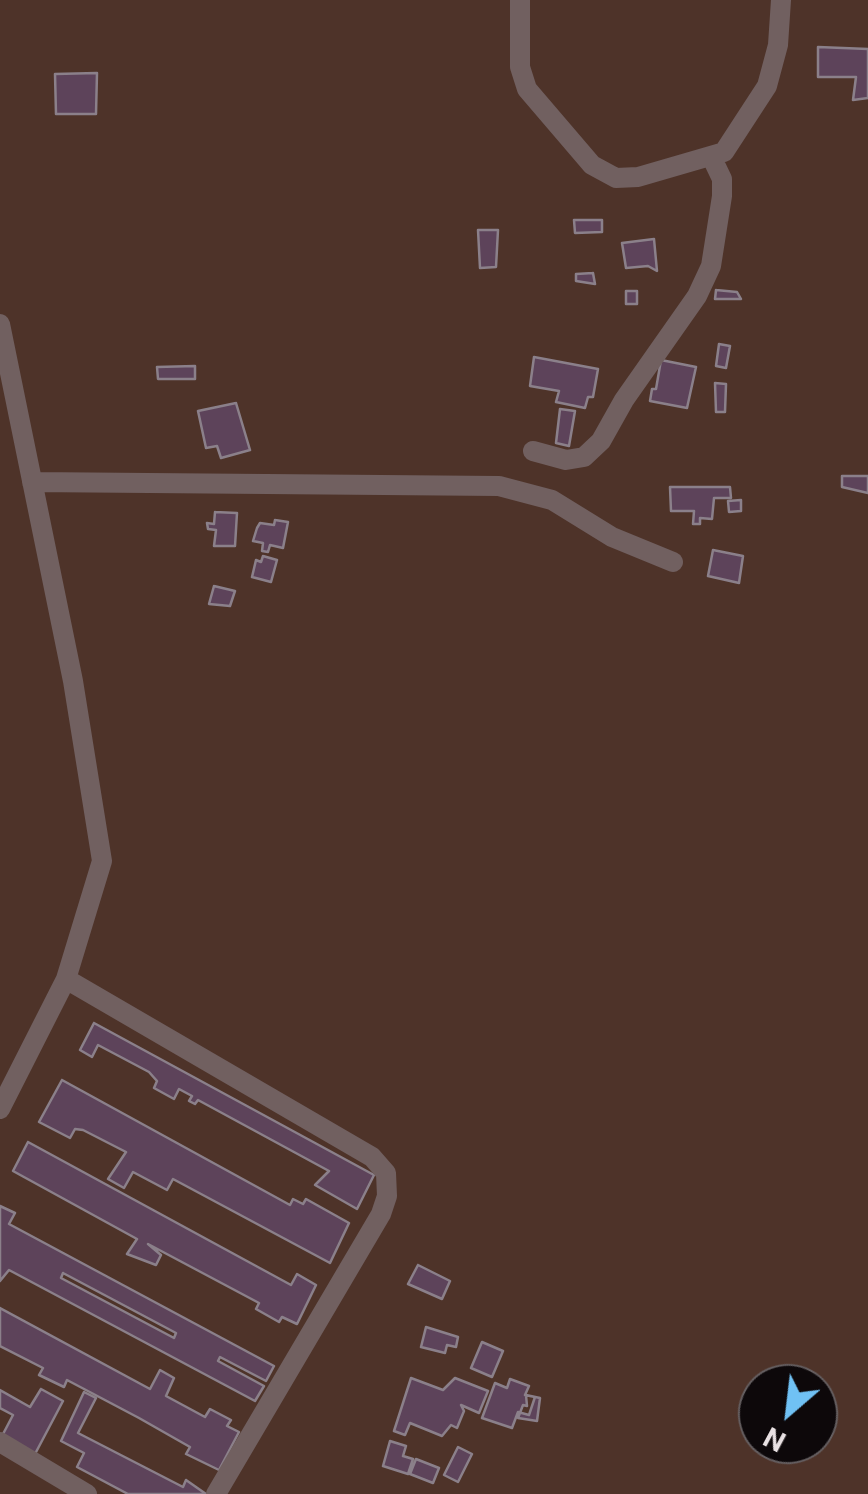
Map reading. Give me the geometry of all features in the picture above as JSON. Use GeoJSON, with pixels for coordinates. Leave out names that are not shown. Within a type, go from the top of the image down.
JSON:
{"type":"FeatureCollection","features":[{"type":"Feature","properties":{"kind":"street"},"geometry":{"type":"LineString","coordinates":[[520,0],[520,67],[528,89],[592,165],[616,178],[638,177],[724,152],[767,86],[778,45],[782,0]]}},
{"type":"Feature","properties":{"kind":"street"},"geometry":{"type":"LineString","coordinates":[[533,452],[566,460],[584,456],[601,442],[624,400],[698,296],[710,266],[722,196],[722,179],[711,156]]}},
{"type":"Feature","properties":{"kind":"street"},"geometry":{"type":"LineString","coordinates":[[0,324],[73,681],[102,861],[66,979],[0,1109]]}},
{"type":"Feature","properties":{"kind":"street"},"geometry":{"type":"LineString","coordinates":[[32,482],[499,486],[552,500],[612,537],[674,562]]}},
{"type":"Feature","properties":{"kind":"street"},"geometry":{"type":"LineString","coordinates":[[66,979],[372,1157],[386,1174],[387,1196],[380,1214],[216,1494]]}},
{"type":"Feature","properties":{"kind":"street"},"geometry":{"type":"LineString","coordinates":[[0,1442],[87,1494]]}},
{"type":"Feature","properties":{"kind":"shaded area"},"geometry":{"type":"Polygon","coordinates":[[[0,0],[868,0],[868,1494],[0,1494],[0,0]]]}},
{"type":"Feature","properties":{"kind":"building"},"geometry":{"type":"Polygon","coordinates":[[[818,47],[868,49],[868,98],[853,100],[856,77],[818,77],[818,47]]]}},
{"type":"Feature","properties":{"kind":"building"},"geometry":{"type":"Polygon","coordinates":[[[97,73],[96,114],[56,114],[55,74],[97,73]]]}},
{"type":"Feature","properties":{"kind":"building"},"geometry":{"type":"Polygon","coordinates":[[[574,220],[602,220],[602,232],[575,233],[574,220]]]}},
{"type":"Feature","properties":{"kind":"building"},"geometry":{"type":"Polygon","coordinates":[[[478,230],[498,230],[496,267],[480,268],[478,230]]]}},
{"type":"Feature","properties":{"kind":"building"},"geometry":{"type":"Polygon","coordinates":[[[654,239],[657,271],[648,266],[626,268],[622,243],[654,239]]]}},
{"type":"Feature","properties":{"kind":"building"},"geometry":{"type":"Polygon","coordinates":[[[593,273],[595,284],[576,281],[576,274],[593,273]]]}},
{"type":"Feature","properties":{"kind":"building"},"geometry":{"type":"Polygon","coordinates":[[[716,290],[737,292],[741,299],[715,299],[716,290]]]}},
{"type":"Feature","properties":{"kind":"building"},"geometry":{"type":"Polygon","coordinates":[[[626,291],[637,291],[637,304],[626,304],[626,291]]]}},
{"type":"Feature","properties":{"kind":"building"},"geometry":{"type":"Polygon","coordinates":[[[719,344],[730,346],[726,368],[716,366],[719,344]]]}},
{"type":"Feature","properties":{"kind":"building"},"geometry":{"type":"Polygon","coordinates":[[[534,357],[598,369],[593,397],[588,397],[585,408],[556,402],[559,391],[530,386],[534,357]]]}},
{"type":"Feature","properties":{"kind":"building"},"geometry":{"type":"Polygon","coordinates":[[[661,360],[696,367],[687,408],[650,401],[661,360]]]}},
{"type":"Feature","properties":{"kind":"building"},"geometry":{"type":"Polygon","coordinates":[[[195,366],[195,379],[158,379],[157,367],[195,366]]]}},
{"type":"Feature","properties":{"kind":"building"},"geometry":{"type":"Polygon","coordinates":[[[715,383],[726,384],[725,412],[716,412],[715,383]]]}},
{"type":"Feature","properties":{"kind":"building"},"geometry":{"type":"Polygon","coordinates":[[[236,403],[250,450],[221,458],[217,446],[206,448],[198,411],[236,403]]]}},
{"type":"Feature","properties":{"kind":"building"},"geometry":{"type":"Polygon","coordinates":[[[560,409],[575,411],[569,446],[556,443],[560,409]]]}},
{"type":"Feature","properties":{"kind":"building"},"geometry":{"type":"Polygon","coordinates":[[[842,476],[868,476],[868,493],[842,487],[842,476]]]}},
{"type":"Feature","properties":{"kind":"building"},"geometry":{"type":"Polygon","coordinates":[[[670,487],[730,487],[731,498],[714,498],[712,519],[700,518],[700,524],[693,524],[694,511],[671,511],[670,487]]]}},
{"type":"Feature","properties":{"kind":"building"},"geometry":{"type":"Polygon","coordinates":[[[741,500],[741,511],[729,512],[728,501],[741,500]]]}},
{"type":"Feature","properties":{"kind":"building"},"geometry":{"type":"Polygon","coordinates":[[[215,512],[237,513],[235,546],[214,546],[216,530],[208,529],[207,523],[214,524],[215,512]]]}},
{"type":"Feature","properties":{"kind":"building"},"geometry":{"type":"Polygon","coordinates":[[[275,520],[288,522],[283,548],[270,545],[268,552],[262,551],[263,543],[253,541],[257,528],[260,523],[274,525],[275,520]]]}},
{"type":"Feature","properties":{"kind":"building"},"geometry":{"type":"Polygon","coordinates":[[[713,550],[743,556],[739,583],[708,576],[713,550]]]}},
{"type":"Feature","properties":{"kind":"building"},"geometry":{"type":"Polygon","coordinates":[[[263,556],[277,560],[271,582],[252,577],[256,560],[261,562],[263,556]]]}},
{"type":"Feature","properties":{"kind":"building"},"geometry":{"type":"Polygon","coordinates":[[[214,586],[235,591],[230,606],[209,604],[214,586]]]}},
{"type":"Feature","properties":{"kind":"building"},"geometry":{"type":"Polygon","coordinates":[[[94,1023],[374,1175],[357,1209],[315,1185],[329,1171],[198,1100],[195,1104],[189,1101],[192,1096],[179,1089],[174,1099],[154,1088],[157,1081],[149,1072],[98,1045],[92,1057],[80,1050],[94,1023]]]}},
{"type":"Feature","properties":{"kind":"building"},"geometry":{"type":"Polygon","coordinates":[[[62,1080],[290,1205],[293,1199],[303,1204],[306,1199],[349,1223],[330,1263],[173,1179],[167,1190],[133,1172],[124,1188],[108,1179],[126,1152],[83,1130],[75,1129],[70,1138],[39,1122],[62,1080]]]}},
{"type":"Feature","properties":{"kind":"building"},"geometry":{"type":"Polygon","coordinates":[[[28,1142],[291,1285],[297,1274],[316,1285],[297,1324],[282,1317],[279,1322],[256,1309],[259,1303],[148,1244],[161,1255],[156,1265],[127,1254],[137,1239],[13,1171],[28,1142]]]}},
{"type":"Feature","properties":{"kind":"building"},"geometry":{"type":"Polygon","coordinates":[[[0,1206],[15,1213],[9,1224],[274,1366],[266,1381],[220,1357],[218,1361],[264,1386],[255,1401],[9,1270],[0,1281],[0,1206]],[[63,1273],[61,1278],[174,1338],[176,1333],[63,1273]]]}},
{"type":"Feature","properties":{"kind":"building"},"geometry":{"type":"Polygon","coordinates":[[[418,1265],[450,1281],[442,1299],[408,1284],[418,1265]]]}},
{"type":"Feature","properties":{"kind":"building"},"geometry":{"type":"Polygon","coordinates":[[[0,1308],[150,1389],[160,1370],[174,1378],[166,1396],[205,1417],[210,1409],[231,1420],[227,1426],[239,1432],[219,1470],[186,1454],[190,1447],[67,1380],[64,1387],[39,1375],[43,1368],[0,1346],[0,1308]]]}},
{"type":"Feature","properties":{"kind":"building"},"geometry":{"type":"Polygon","coordinates":[[[426,1327],[458,1337],[456,1347],[447,1345],[445,1353],[421,1347],[426,1327]]]}},
{"type":"Feature","properties":{"kind":"building"},"geometry":{"type":"Polygon","coordinates":[[[482,1342],[503,1351],[492,1377],[471,1368],[482,1342]]]}},
{"type":"Feature","properties":{"kind":"building"},"geometry":{"type":"Polygon","coordinates":[[[411,1378],[443,1390],[455,1378],[488,1391],[479,1413],[461,1405],[464,1411],[457,1428],[451,1425],[442,1436],[410,1423],[405,1435],[394,1431],[411,1378]]]}},
{"type":"Feature","properties":{"kind":"building"},"geometry":{"type":"Polygon","coordinates":[[[510,1379],[529,1386],[525,1395],[535,1397],[529,1415],[518,1412],[512,1428],[482,1418],[495,1383],[507,1388],[510,1379]]]}},
{"type":"Feature","properties":{"kind":"building"},"geometry":{"type":"Polygon","coordinates":[[[41,1389],[63,1401],[35,1454],[2,1436],[13,1415],[0,1408],[0,1390],[30,1407],[41,1389]]]}},
{"type":"Feature","properties":{"kind":"building"},"geometry":{"type":"Polygon","coordinates":[[[84,1392],[96,1398],[78,1433],[183,1487],[186,1480],[206,1494],[128,1494],[77,1467],[84,1453],[61,1441],[84,1392]]]}},
{"type":"Feature","properties":{"kind":"building"},"geometry":{"type":"Polygon","coordinates":[[[526,1395],[540,1398],[537,1421],[518,1418],[523,1405],[527,1406],[526,1395]]]}},
{"type":"Feature","properties":{"kind":"building"},"geometry":{"type":"Polygon","coordinates":[[[390,1441],[406,1446],[403,1456],[413,1459],[408,1474],[383,1466],[390,1441]]]}},
{"type":"Feature","properties":{"kind":"building"},"geometry":{"type":"Polygon","coordinates":[[[458,1447],[472,1454],[458,1482],[444,1475],[458,1447]]]}},
{"type":"Feature","properties":{"kind":"building"},"geometry":{"type":"Polygon","coordinates":[[[416,1459],[439,1468],[433,1483],[410,1474],[416,1459]]]}}]}
